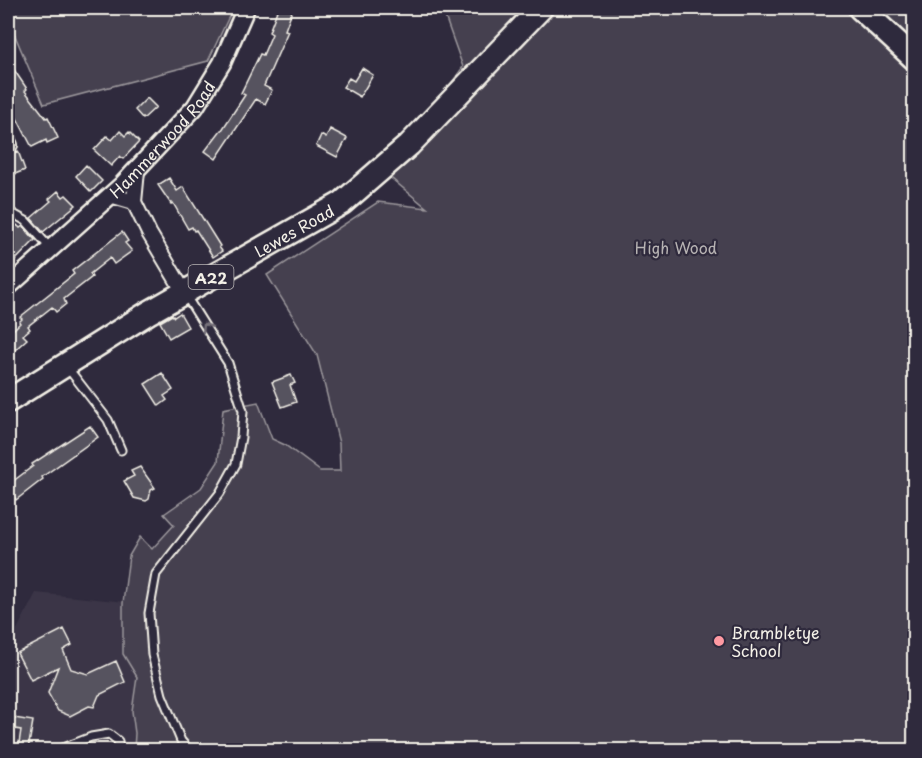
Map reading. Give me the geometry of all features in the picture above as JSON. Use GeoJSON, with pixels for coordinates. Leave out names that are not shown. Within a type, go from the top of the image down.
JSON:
{"type":"FeatureCollection","features":[{"type":"Feature","properties":{"kind":"highway","name":"Lewes Road"},"geometry":{"type":"LineString","coordinates":[[8,401],[184,292],[342,203],[409,146],[541,8]]}},
{"type":"Feature","properties":{"kind":"highway"},"geometry":{"type":"LineString","coordinates":[[860,8],[915,58]]}},
{"type":"Feature","properties":{"kind":"street","name":"Hammerwood Road"},"geometry":{"type":"LineString","coordinates":[[8,286],[137,171],[195,107],[222,63],[246,8]]}},
{"type":"Feature","properties":{"kind":"street"},"geometry":{"type":"LineString","coordinates":[[137,171],[134,202],[184,292]]}},
{"type":"Feature","properties":{"kind":"street"},"geometry":{"type":"LineString","coordinates":[[110,195],[134,202]]}},
{"type":"Feature","properties":{"kind":"lane"},"geometry":{"type":"LineString","coordinates":[[8,211],[35,229],[51,248]]}},
{"type":"Feature","properties":{"kind":"lane"},"geometry":{"type":"LineString","coordinates":[[184,292],[228,363],[243,411],[236,464],[220,493],[156,574],[149,613],[152,655],[162,695],[181,741],[189,750]]}},
{"type":"Feature","properties":{"kind":"lane"},"geometry":{"type":"LineString","coordinates":[[66,365],[108,420],[121,450]]}},
{"type":"Feature","properties":{"kind":"lane"},"geometry":{"type":"LineString","coordinates":[[60,750],[91,737],[109,734],[118,741],[119,750]]}},
{"type":"Feature","properties":{"kind":"shaded area"},"geometry":{"type":"Polygon","coordinates":[[[36,593],[146,604],[208,750],[8,750],[8,641],[11,641],[36,593]]]}},
{"type":"Feature","properties":{"kind":"green space"},"geometry":{"type":"Polygon","coordinates":[[[8,8],[233,8],[208,61],[44,104],[8,19],[8,8]]]}},
{"type":"Feature","properties":{"kind":"green space","name":"High Wood"},"geometry":{"type":"Polygon","coordinates":[[[442,8],[914,8],[914,750],[134,750],[135,733],[132,711],[137,677],[123,654],[123,603],[129,556],[140,537],[152,549],[174,525],[164,514],[201,488],[218,462],[223,409],[258,402],[272,439],[285,445],[320,471],[340,471],[339,443],[317,355],[267,275],[378,202],[427,208],[386,174],[463,67],[442,8]]]}},
{"type":"Feature","properties":{"kind":"building"},"geometry":{"type":"Polygon","coordinates":[[[278,8],[293,8],[285,30],[288,31],[264,86],[272,90],[265,104],[256,99],[216,159],[205,151],[245,95],[241,93],[260,54],[263,55],[272,34],[269,32],[278,8]]]}},
{"type":"Feature","properties":{"kind":"building"},"geometry":{"type":"Polygon","coordinates":[[[8,61],[27,89],[25,91],[46,118],[48,117],[58,138],[47,143],[46,140],[32,147],[8,101],[8,61]]]}},
{"type":"Feature","properties":{"kind":"building"},"geometry":{"type":"Polygon","coordinates":[[[362,68],[373,75],[360,97],[343,87],[349,78],[354,81],[362,68]]]}},
{"type":"Feature","properties":{"kind":"building"},"geometry":{"type":"Polygon","coordinates":[[[147,98],[156,107],[143,119],[135,110],[147,98]]]}},
{"type":"Feature","properties":{"kind":"building"},"geometry":{"type":"Polygon","coordinates":[[[330,129],[347,138],[337,157],[316,146],[321,135],[326,138],[330,129]]]}},
{"type":"Feature","properties":{"kind":"building"},"geometry":{"type":"Polygon","coordinates":[[[120,131],[125,136],[129,132],[139,142],[123,159],[120,156],[111,166],[94,150],[107,136],[112,140],[120,131]]]}},
{"type":"Feature","properties":{"kind":"building"},"geometry":{"type":"Polygon","coordinates":[[[18,151],[25,170],[10,176],[8,155],[18,151]]]}},
{"type":"Feature","properties":{"kind":"building"},"geometry":{"type":"Polygon","coordinates":[[[86,165],[102,181],[91,192],[76,176],[86,165]]]}},
{"type":"Feature","properties":{"kind":"building"},"geometry":{"type":"Polygon","coordinates":[[[169,178],[177,191],[183,187],[220,246],[222,251],[213,257],[196,230],[194,231],[192,227],[188,229],[173,203],[171,204],[158,185],[169,178]]]}},
{"type":"Feature","properties":{"kind":"building"},"geometry":{"type":"Polygon","coordinates":[[[58,191],[76,205],[43,232],[31,218],[51,201],[49,199],[58,191]]]}},
{"type":"Feature","properties":{"kind":"building"},"geometry":{"type":"Polygon","coordinates":[[[17,225],[20,228],[23,226],[35,240],[8,268],[8,234],[17,225]]]}},
{"type":"Feature","properties":{"kind":"building"},"geometry":{"type":"Polygon","coordinates":[[[122,232],[128,241],[125,243],[132,251],[114,264],[110,258],[90,274],[92,277],[64,299],[66,304],[56,312],[52,307],[28,326],[30,329],[23,335],[27,339],[8,356],[8,335],[20,323],[22,319],[20,317],[74,274],[72,271],[122,232]]]}},
{"type":"Feature","properties":{"kind":"building"},"geometry":{"type":"Polygon","coordinates":[[[180,313],[188,327],[169,338],[160,322],[180,313]]]}},
{"type":"Feature","properties":{"kind":"building"},"geometry":{"type":"Polygon","coordinates":[[[162,373],[173,390],[164,396],[167,400],[159,406],[145,384],[162,373]]]}},
{"type":"Feature","properties":{"kind":"building"},"geometry":{"type":"Polygon","coordinates":[[[291,375],[295,383],[290,385],[296,402],[282,407],[272,382],[291,375]]]}},
{"type":"Feature","properties":{"kind":"building"},"geometry":{"type":"Polygon","coordinates":[[[90,426],[98,437],[42,477],[43,479],[16,500],[8,485],[33,466],[32,464],[90,426]]]}},
{"type":"Feature","properties":{"kind":"building"},"geometry":{"type":"Polygon","coordinates":[[[140,467],[155,488],[151,490],[149,499],[146,501],[134,498],[124,481],[134,476],[131,471],[140,467]]]}},
{"type":"Feature","properties":{"kind":"building"},"geometry":{"type":"Polygon","coordinates":[[[64,629],[72,645],[63,650],[71,669],[88,674],[116,661],[125,682],[99,695],[94,707],[89,706],[70,716],[58,711],[48,693],[58,667],[31,680],[17,653],[64,629]]]}},
{"type":"Feature","properties":{"kind":"building"},"geometry":{"type":"Polygon","coordinates":[[[8,717],[33,721],[28,750],[18,750],[21,730],[8,728],[8,717]]]}},
{"type":"Feature","properties":{"kind":"place","name":"Brambletye School"},"geometry":{"type":"Point","coordinates":[719,641]}}]}
